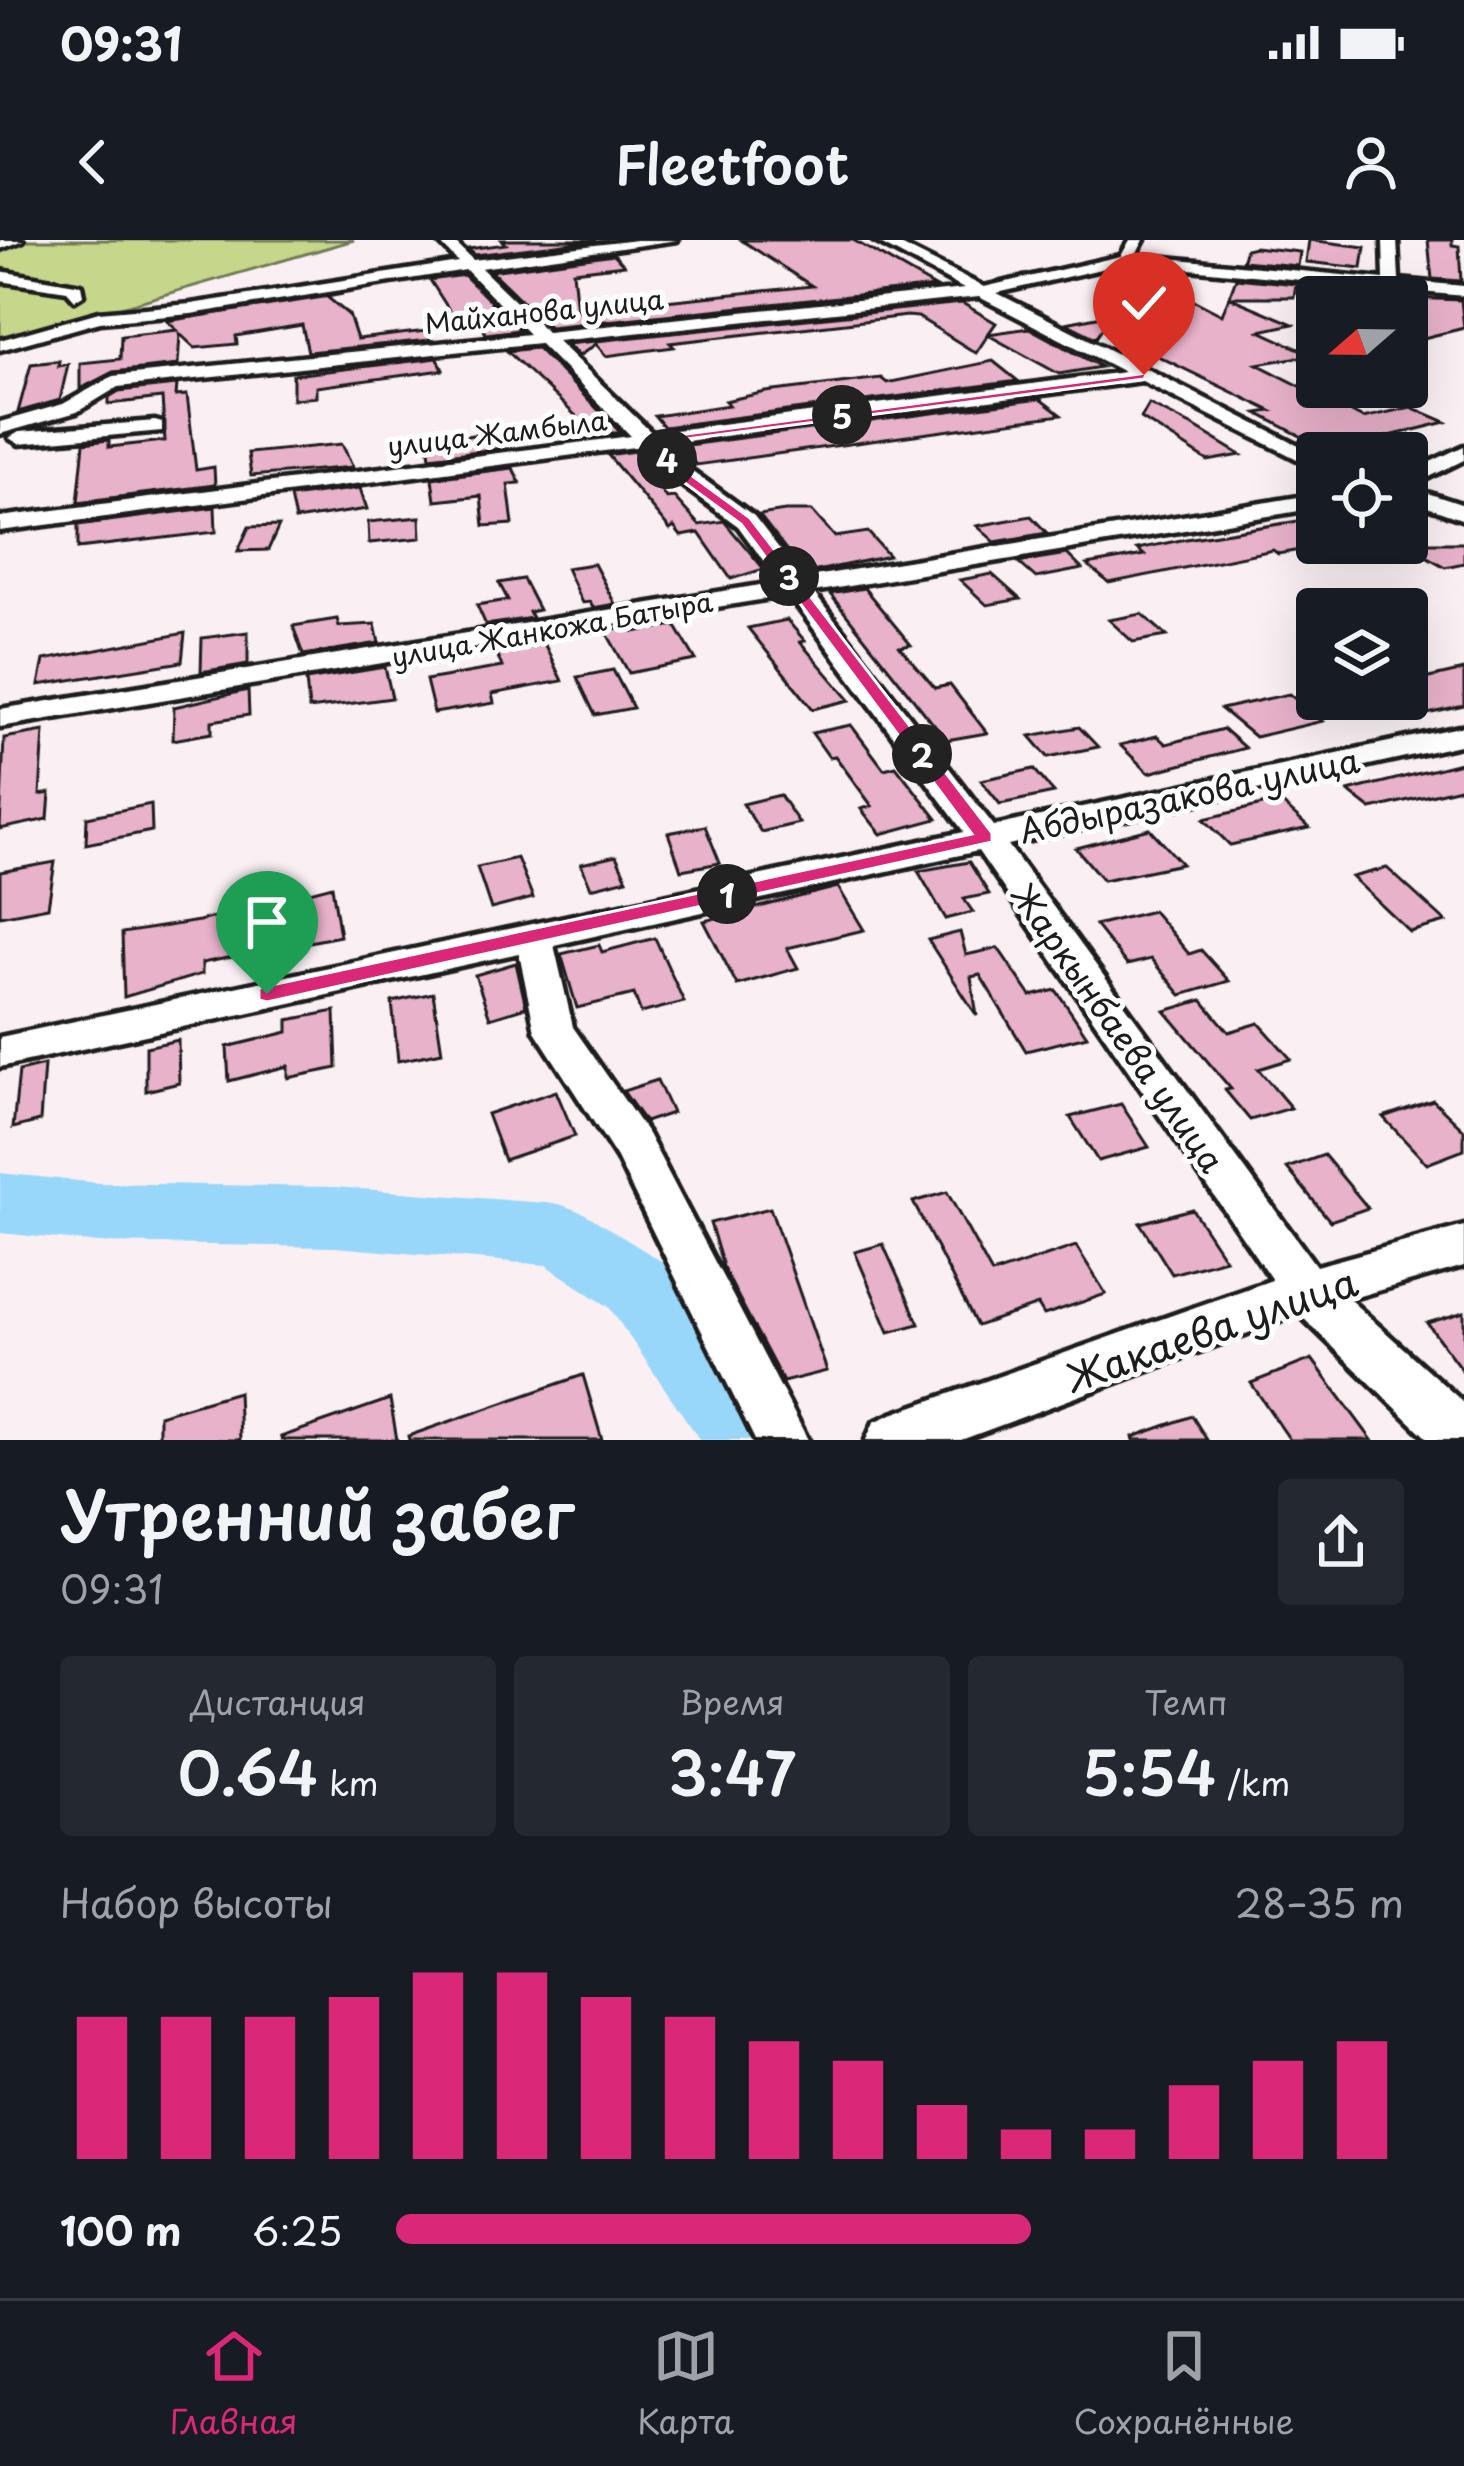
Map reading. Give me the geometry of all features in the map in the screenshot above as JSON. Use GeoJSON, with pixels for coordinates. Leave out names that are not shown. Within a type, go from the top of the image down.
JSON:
{"type":"FeatureCollection","features":[{"type":"Feature","properties":{"kind":"street"},"geometry":{"type":"LineString","coordinates":[[0,245],[16,240]]}},
{"type":"Feature","properties":{"kind":"street","name":"Жаркынбаева улица"},"geometry":{"type":"LineString","coordinates":[[444,240],[683,475],[746,521],[985,837],[1306,1291],[1464,1438]]}},
{"type":"Feature","properties":{"kind":"street"},"geometry":{"type":"LineString","coordinates":[[0,345],[99,317],[191,309],[670,240]]}},
{"type":"Feature","properties":{"kind":"street"},"geometry":{"type":"LineString","coordinates":[[880,240],[1296,452]]}},
{"type":"Feature","properties":{"kind":"street"},"geometry":{"type":"LineString","coordinates":[[1127,260],[1137,240]]}},
{"type":"Feature","properties":{"kind":"street"},"geometry":{"type":"LineString","coordinates":[[1390,240],[1391,276]]}},
{"type":"Feature","properties":{"kind":"street","name":"Майханова улица"},"geometry":{"type":"LineString","coordinates":[[0,428],[70,408],[113,382],[981,292],[1127,260],[1296,280]]}},
{"type":"Feature","properties":{"kind":"street"},"geometry":{"type":"LineString","coordinates":[[0,276],[75,288],[75,296]]}},
{"type":"Feature","properties":{"kind":"street","name":"Майханова улица"},"geometry":{"type":"LineString","coordinates":[[1428,291],[1464,291]]}},
{"type":"Feature","properties":{"kind":"street","name":"улица Жамбыла"},"geometry":{"type":"LineString","coordinates":[[0,524],[1144,375]]}},
{"type":"Feature","properties":{"kind":"street"},"geometry":{"type":"LineString","coordinates":[[0,439],[155,427]]}},
{"type":"Feature","properties":{"kind":"street"},"geometry":{"type":"LineString","coordinates":[[1428,475],[1464,452]]}},
{"type":"Feature","properties":{"kind":"street"},"geometry":{"type":"LineString","coordinates":[[1428,491],[1464,496]]}},
{"type":"Feature","properties":{"kind":"street"},"geometry":{"type":"LineString","coordinates":[[1428,497],[1464,513]]}},
{"type":"Feature","properties":{"kind":"street","name":"улица Жанкожа Батыра"},"geometry":{"type":"LineString","coordinates":[[0,718],[1296,504]]}},
{"type":"Feature","properties":{"kind":"street","name":"Абдыразакова улица"},"geometry":{"type":"LineString","coordinates":[[0,1052],[1464,735]]}},
{"type":"Feature","properties":{"kind":"street"},"geometry":{"type":"LineString","coordinates":[[534,936],[554,1030],[633,1146],[782,1440]]}},
{"type":"Feature","properties":{"kind":"street","name":"Жакаева улица"},"geometry":{"type":"LineString","coordinates":[[892,1440],[1306,1291],[1464,1246]]}},
{"type":"Feature","properties":{"kind":"green space"},"geometry":{"type":"Polygon","coordinates":[[[0,240],[354,240],[0,342],[0,240]]]}},
{"type":"Feature","properties":{"kind":"building"},"geometry":{"type":"Polygon","coordinates":[[[502,240],[597,240],[475,255],[468,249],[506,244],[502,240]]]}},
{"type":"Feature","properties":{"kind":"building"},"geometry":{"type":"Polygon","coordinates":[[[741,240],[853,240],[935,287],[549,327],[491,271],[614,254],[624,265],[573,271],[577,310],[812,286],[741,240]]]}},
{"type":"Feature","properties":{"kind":"building"},"geometry":{"type":"Polygon","coordinates":[[[1309,240],[1365,247],[1362,268],[1306,262],[1309,240]]]}},
{"type":"Feature","properties":{"kind":"building"},"geometry":{"type":"Polygon","coordinates":[[[1428,240],[1452,240],[1452,245],[1459,246],[1461,281],[1432,279],[1428,240]]]}},
{"type":"Feature","properties":{"kind":"building"},"geometry":{"type":"Polygon","coordinates":[[[1246,249],[1300,252],[1298,266],[1242,261],[1246,249]]]}},
{"type":"Feature","properties":{"kind":"building"},"geometry":{"type":"Polygon","coordinates":[[[1153,270],[1175,272],[1157,306],[1195,301],[1222,315],[1229,297],[1293,324],[1260,331],[1296,348],[1296,358],[1257,364],[1296,384],[1296,408],[1343,408],[1363,418],[1413,408],[1446,422],[1406,432],[1296,434],[1257,413],[1271,411],[1102,329],[1096,338],[1066,323],[1133,310],[1153,270]]]}},
{"type":"Feature","properties":{"kind":"building"},"geometry":{"type":"Polygon","coordinates":[[[464,275],[519,330],[486,334],[474,311],[451,313],[430,280],[464,275]]]}},
{"type":"Feature","properties":{"kind":"building"},"geometry":{"type":"Polygon","coordinates":[[[1236,278],[1296,284],[1294,297],[1229,297],[1236,278]]]}},
{"type":"Feature","properties":{"kind":"building"},"geometry":{"type":"Polygon","coordinates":[[[343,294],[327,297],[349,315],[357,339],[426,331],[430,340],[308,352],[302,325],[236,336],[237,344],[195,348],[180,334],[178,365],[113,372],[80,389],[80,363],[120,359],[121,336],[177,330],[167,321],[343,294]]]}},
{"type":"Feature","properties":{"kind":"building"},"geometry":{"type":"Polygon","coordinates":[[[1428,299],[1461,300],[1464,328],[1428,337],[1428,299]]]}},
{"type":"Feature","properties":{"kind":"building"},"geometry":{"type":"Polygon","coordinates":[[[962,303],[996,323],[988,334],[1029,328],[1101,367],[1059,374],[988,335],[976,353],[918,317],[907,316],[670,343],[674,347],[606,356],[596,344],[579,356],[567,344],[962,303]]]}},
{"type":"Feature","properties":{"kind":"building"},"geometry":{"type":"Polygon","coordinates":[[[537,348],[621,433],[587,433],[576,416],[507,351],[537,348]]]}},
{"type":"Feature","properties":{"kind":"building"},"geometry":{"type":"Polygon","coordinates":[[[438,358],[443,370],[316,387],[316,397],[293,399],[293,375],[438,358]]]}},
{"type":"Feature","properties":{"kind":"building"},"geometry":{"type":"Polygon","coordinates":[[[59,361],[58,366],[68,364],[60,400],[18,412],[31,364],[59,361]]]}},
{"type":"Feature","properties":{"kind":"building"},"geometry":{"type":"Polygon","coordinates":[[[993,361],[1018,381],[664,427],[655,416],[729,405],[725,401],[766,392],[881,378],[887,383],[993,361]]]}},
{"type":"Feature","properties":{"kind":"building"},"geometry":{"type":"Polygon","coordinates":[[[177,385],[176,396],[187,395],[196,470],[214,467],[215,485],[78,502],[84,443],[109,440],[109,447],[165,441],[162,398],[109,404],[109,397],[119,391],[177,385]]]}},
{"type":"Feature","properties":{"kind":"building"},"geometry":{"type":"Polygon","coordinates":[[[1040,399],[1061,415],[696,465],[680,446],[1040,399]]]}},
{"type":"Feature","properties":{"kind":"building"},"geometry":{"type":"Polygon","coordinates":[[[1149,404],[1241,455],[1208,461],[1141,418],[1149,404]]]}},
{"type":"Feature","properties":{"kind":"building"},"geometry":{"type":"Polygon","coordinates":[[[495,431],[503,448],[430,457],[428,443],[495,431]]]}},
{"type":"Feature","properties":{"kind":"building"},"geometry":{"type":"Polygon","coordinates":[[[342,444],[353,467],[251,476],[248,453],[342,444]]]}},
{"type":"Feature","properties":{"kind":"building"},"geometry":{"type":"Polygon","coordinates":[[[635,451],[666,498],[674,497],[699,525],[724,521],[764,569],[731,579],[699,533],[681,536],[674,527],[670,530],[608,455],[635,451]]]}},
{"type":"Feature","properties":{"kind":"building"},"geometry":{"type":"Polygon","coordinates":[[[513,468],[520,483],[508,484],[513,524],[484,526],[481,496],[435,501],[432,478],[513,468]]]}},
{"type":"Feature","properties":{"kind":"building"},"geometry":{"type":"Polygon","coordinates":[[[360,488],[367,509],[295,520],[290,497],[360,488]]]}},
{"type":"Feature","properties":{"kind":"building"},"geometry":{"type":"Polygon","coordinates":[[[215,507],[216,532],[78,548],[78,525],[215,507]]]}},
{"type":"Feature","properties":{"kind":"building"},"geometry":{"type":"Polygon","coordinates":[[[812,511],[835,537],[868,532],[889,556],[812,572],[805,562],[797,564],[759,515],[812,511]]]}},
{"type":"Feature","properties":{"kind":"building"},"geometry":{"type":"Polygon","coordinates":[[[1031,516],[1047,533],[995,542],[977,526],[1031,516]]]}},
{"type":"Feature","properties":{"kind":"building"},"geometry":{"type":"Polygon","coordinates":[[[420,517],[421,538],[369,543],[368,522],[420,517]]]}},
{"type":"Feature","properties":{"kind":"building"},"geometry":{"type":"Polygon","coordinates":[[[1296,521],[1296,551],[1278,554],[1273,550],[1109,583],[1087,565],[1144,555],[1137,549],[1296,521]]]}},
{"type":"Feature","properties":{"kind":"building"},"geometry":{"type":"Polygon","coordinates":[[[279,526],[268,550],[238,551],[249,527],[279,526]]]}},
{"type":"Feature","properties":{"kind":"building"},"geometry":{"type":"Polygon","coordinates":[[[1428,543],[1464,543],[1464,563],[1445,567],[1428,557],[1428,543]]]}},
{"type":"Feature","properties":{"kind":"building"},"geometry":{"type":"Polygon","coordinates":[[[1067,554],[1082,569],[1036,578],[1018,562],[1067,554]]]}},
{"type":"Feature","properties":{"kind":"building"},"geometry":{"type":"Polygon","coordinates":[[[594,564],[615,604],[593,608],[590,602],[582,603],[566,568],[594,564]]]}},
{"type":"Feature","properties":{"kind":"building"},"geometry":{"type":"Polygon","coordinates":[[[992,574],[1020,599],[987,605],[960,580],[992,574]]]}},
{"type":"Feature","properties":{"kind":"building"},"geometry":{"type":"Polygon","coordinates":[[[523,579],[539,610],[529,612],[532,618],[486,625],[477,605],[508,600],[499,583],[523,579]]]}},
{"type":"Feature","properties":{"kind":"building"},"geometry":{"type":"Polygon","coordinates":[[[864,588],[911,645],[900,647],[935,688],[950,685],[987,733],[946,740],[830,594],[864,588]]]}},
{"type":"Feature","properties":{"kind":"building"},"geometry":{"type":"Polygon","coordinates":[[[1142,614],[1167,636],[1133,642],[1109,620],[1142,614]]]}},
{"type":"Feature","properties":{"kind":"building"},"geometry":{"type":"Polygon","coordinates":[[[337,619],[339,626],[375,624],[379,643],[303,655],[293,626],[337,619]]]}},
{"type":"Feature","properties":{"kind":"building"},"geometry":{"type":"Polygon","coordinates":[[[787,620],[850,700],[813,709],[748,628],[787,620]]]}},
{"type":"Feature","properties":{"kind":"building"},"geometry":{"type":"Polygon","coordinates":[[[675,625],[696,660],[629,673],[605,630],[626,627],[634,632],[675,625]]]}},
{"type":"Feature","properties":{"kind":"building"},"geometry":{"type":"Polygon","coordinates":[[[248,632],[248,664],[201,672],[202,638],[248,632]]]}},
{"type":"Feature","properties":{"kind":"building"},"geometry":{"type":"Polygon","coordinates":[[[185,633],[182,662],[39,685],[44,660],[185,633]]]}},
{"type":"Feature","properties":{"kind":"building"},"geometry":{"type":"Polygon","coordinates":[[[543,641],[562,681],[492,694],[494,703],[434,713],[426,680],[502,667],[495,649],[543,641]]]}},
{"type":"Feature","properties":{"kind":"building"},"geometry":{"type":"Polygon","coordinates":[[[385,667],[392,698],[309,709],[306,680],[385,667]]]}},
{"type":"Feature","properties":{"kind":"building"},"geometry":{"type":"Polygon","coordinates":[[[613,670],[633,708],[595,715],[577,677],[613,670]]]}},
{"type":"Feature","properties":{"kind":"building"},"geometry":{"type":"Polygon","coordinates":[[[1464,670],[1464,706],[1428,714],[1428,678],[1464,670]]]}},
{"type":"Feature","properties":{"kind":"building"},"geometry":{"type":"Polygon","coordinates":[[[248,690],[249,715],[212,721],[212,733],[173,740],[174,707],[248,690]]]}},
{"type":"Feature","properties":{"kind":"building"},"geometry":{"type":"Polygon","coordinates":[[[1289,694],[1296,700],[1296,720],[1323,721],[1255,737],[1221,709],[1289,694]]]}},
{"type":"Feature","properties":{"kind":"building"},"geometry":{"type":"Polygon","coordinates":[[[851,725],[884,769],[896,766],[937,819],[881,834],[861,809],[872,806],[812,733],[851,725]]]}},
{"type":"Feature","properties":{"kind":"building"},"geometry":{"type":"Polygon","coordinates":[[[1079,727],[1098,747],[1048,757],[1030,736],[1079,727]]]}},
{"type":"Feature","properties":{"kind":"building"},"geometry":{"type":"Polygon","coordinates":[[[1223,729],[1245,748],[1149,773],[1120,745],[1157,736],[1166,744],[1223,729]]]}},
{"type":"Feature","properties":{"kind":"building"},"geometry":{"type":"Polygon","coordinates":[[[44,731],[40,795],[50,793],[48,819],[0,829],[4,738],[44,731]]]}},
{"type":"Feature","properties":{"kind":"building"},"geometry":{"type":"Polygon","coordinates":[[[1464,762],[1464,787],[1371,809],[1348,791],[1464,762]]]}},
{"type":"Feature","properties":{"kind":"building"},"geometry":{"type":"Polygon","coordinates":[[[1034,769],[1054,793],[1000,804],[981,780],[1034,769]]]}},
{"type":"Feature","properties":{"kind":"building"},"geometry":{"type":"Polygon","coordinates":[[[780,795],[799,823],[761,832],[743,804],[780,795]]]}},
{"type":"Feature","properties":{"kind":"building"},"geometry":{"type":"Polygon","coordinates":[[[1279,801],[1309,828],[1230,845],[1204,819],[1279,801]]]}},
{"type":"Feature","properties":{"kind":"building"},"geometry":{"type":"Polygon","coordinates":[[[151,804],[152,831],[86,844],[87,817],[151,804]]]}},
{"type":"Feature","properties":{"kind":"building"},"geometry":{"type":"Polygon","coordinates":[[[705,826],[720,863],[681,870],[668,833],[705,826]]]}},
{"type":"Feature","properties":{"kind":"building"},"geometry":{"type":"Polygon","coordinates":[[[1150,829],[1182,864],[1103,880],[1076,848],[1150,829]]]}},
{"type":"Feature","properties":{"kind":"building"},"geometry":{"type":"Polygon","coordinates":[[[616,856],[627,879],[591,888],[581,864],[616,856]]]}},
{"type":"Feature","properties":{"kind":"building"},"geometry":{"type":"Polygon","coordinates":[[[517,858],[533,898],[491,909],[477,867],[517,858]]]}},
{"type":"Feature","properties":{"kind":"building"},"geometry":{"type":"Polygon","coordinates":[[[55,862],[48,907],[0,916],[0,872],[55,862]]]}},
{"type":"Feature","properties":{"kind":"building"},"geometry":{"type":"Polygon","coordinates":[[[969,862],[989,894],[964,899],[973,912],[946,919],[918,871],[969,862]]]}},
{"type":"Feature","properties":{"kind":"building"},"geometry":{"type":"Polygon","coordinates":[[[1387,868],[1446,922],[1410,932],[1352,877],[1387,868]]]}},
{"type":"Feature","properties":{"kind":"building"},"geometry":{"type":"Polygon","coordinates":[[[332,886],[340,936],[202,963],[202,974],[124,997],[122,933],[199,921],[332,886]]]}},
{"type":"Feature","properties":{"kind":"building"},"geometry":{"type":"Polygon","coordinates":[[[838,887],[864,930],[787,948],[798,968],[737,985],[704,921],[838,887]]]}},
{"type":"Feature","properties":{"kind":"building"},"geometry":{"type":"Polygon","coordinates":[[[1153,911],[1189,954],[1201,950],[1229,981],[1181,995],[1151,959],[1127,965],[1095,925],[1153,911]]]}},
{"type":"Feature","properties":{"kind":"building"},"geometry":{"type":"Polygon","coordinates":[[[960,932],[966,955],[998,948],[1031,996],[1056,990],[1087,1036],[1026,1051],[980,975],[971,977],[977,1016],[928,940],[960,932]]]}},
{"type":"Feature","properties":{"kind":"building"},"geometry":{"type":"Polygon","coordinates":[[[655,938],[684,1002],[641,1013],[634,994],[577,1008],[561,954],[599,945],[602,952],[655,938]]]}},
{"type":"Feature","properties":{"kind":"building"},"geometry":{"type":"Polygon","coordinates":[[[516,963],[526,1007],[490,1018],[475,975],[516,963]]]}},
{"type":"Feature","properties":{"kind":"building"},"geometry":{"type":"Polygon","coordinates":[[[433,993],[442,1052],[398,1061],[392,1002],[433,993]]]}},
{"type":"Feature","properties":{"kind":"building"},"geometry":{"type":"Polygon","coordinates":[[[1202,1000],[1229,1032],[1259,1023],[1291,1059],[1258,1069],[1291,1108],[1250,1120],[1225,1090],[1231,1089],[1165,1011],[1202,1000]]]}},
{"type":"Feature","properties":{"kind":"building"},"geometry":{"type":"Polygon","coordinates":[[[335,1011],[337,1068],[288,1078],[288,1066],[229,1081],[227,1047],[288,1032],[288,1020],[335,1011]]]}},
{"type":"Feature","properties":{"kind":"building"},"geometry":{"type":"Polygon","coordinates":[[[178,1040],[179,1083],[146,1091],[146,1047],[178,1040]]]}},
{"type":"Feature","properties":{"kind":"building"},"geometry":{"type":"Polygon","coordinates":[[[44,1065],[40,1121],[13,1128],[19,1071],[44,1065]]]}},
{"type":"Feature","properties":{"kind":"building"},"geometry":{"type":"Polygon","coordinates":[[[657,1080],[672,1113],[645,1122],[623,1091],[657,1080]]]}},
{"type":"Feature","properties":{"kind":"building"},"geometry":{"type":"Polygon","coordinates":[[[556,1091],[575,1136],[504,1160],[487,1114],[556,1091]]]}},
{"type":"Feature","properties":{"kind":"building"},"geometry":{"type":"Polygon","coordinates":[[[1433,1100],[1464,1130],[1464,1150],[1427,1164],[1383,1117],[1433,1100]]]}},
{"type":"Feature","properties":{"kind":"building"},"geometry":{"type":"Polygon","coordinates":[[[1121,1104],[1149,1147],[1098,1161],[1070,1117],[1121,1104]]]}},
{"type":"Feature","properties":{"kind":"building"},"geometry":{"type":"Polygon","coordinates":[[[1324,1155],[1368,1208],[1330,1221],[1287,1168],[1324,1155]]]}},
{"type":"Feature","properties":{"kind":"building"},"geometry":{"type":"Polygon","coordinates":[[[947,1192],[992,1274],[1076,1246],[1106,1294],[1044,1315],[1038,1305],[977,1326],[913,1202],[947,1192]]]}},
{"type":"Feature","properties":{"kind":"building"},"geometry":{"type":"Polygon","coordinates":[[[770,1208],[827,1371],[783,1382],[724,1270],[710,1223],[770,1208]]]}},
{"type":"Feature","properties":{"kind":"building"},"geometry":{"type":"Polygon","coordinates":[[[1192,1209],[1225,1259],[1172,1274],[1140,1223],[1192,1209]]]}},
{"type":"Feature","properties":{"kind":"building"},"geometry":{"type":"Polygon","coordinates":[[[883,1244],[919,1324],[889,1332],[855,1252],[883,1244]]]}},
{"type":"Feature","properties":{"kind":"building"},"geometry":{"type":"Polygon","coordinates":[[[1464,1312],[1464,1373],[1427,1323],[1464,1312]]]}},
{"type":"Feature","properties":{"kind":"building"},"geometry":{"type":"Polygon","coordinates":[[[1312,1359],[1372,1440],[1290,1440],[1251,1383],[1312,1359]]]}},
{"type":"Feature","properties":{"kind":"building"},"geometry":{"type":"Polygon","coordinates":[[[583,1375],[602,1440],[409,1440],[408,1436],[583,1375]]]}},
{"type":"Feature","properties":{"kind":"building"},"geometry":{"type":"Polygon","coordinates":[[[238,1392],[240,1440],[159,1440],[159,1415],[238,1392]]]}},
{"type":"Feature","properties":{"kind":"building"},"geometry":{"type":"Polygon","coordinates":[[[390,1399],[397,1440],[282,1440],[281,1437],[390,1399]]]}},
{"type":"Feature","properties":{"kind":"building"},"geometry":{"type":"Polygon","coordinates":[[[1192,1416],[1207,1440],[1134,1440],[1133,1437],[1192,1416]]]}},
{"type":"Feature","properties":{"kind":"waterway"},"geometry":{"type":"LineString","coordinates":[[0,1203],[99,1213],[335,1217],[559,1235],[635,1284],[748,1440]]}},
{"type":"Feature","properties":{"kind":"route"},"geometry":{"type":"LineString","coordinates":[[267,994],[985,837],[746,521],[683,475],[647,440],[1144,375]]}}]}
